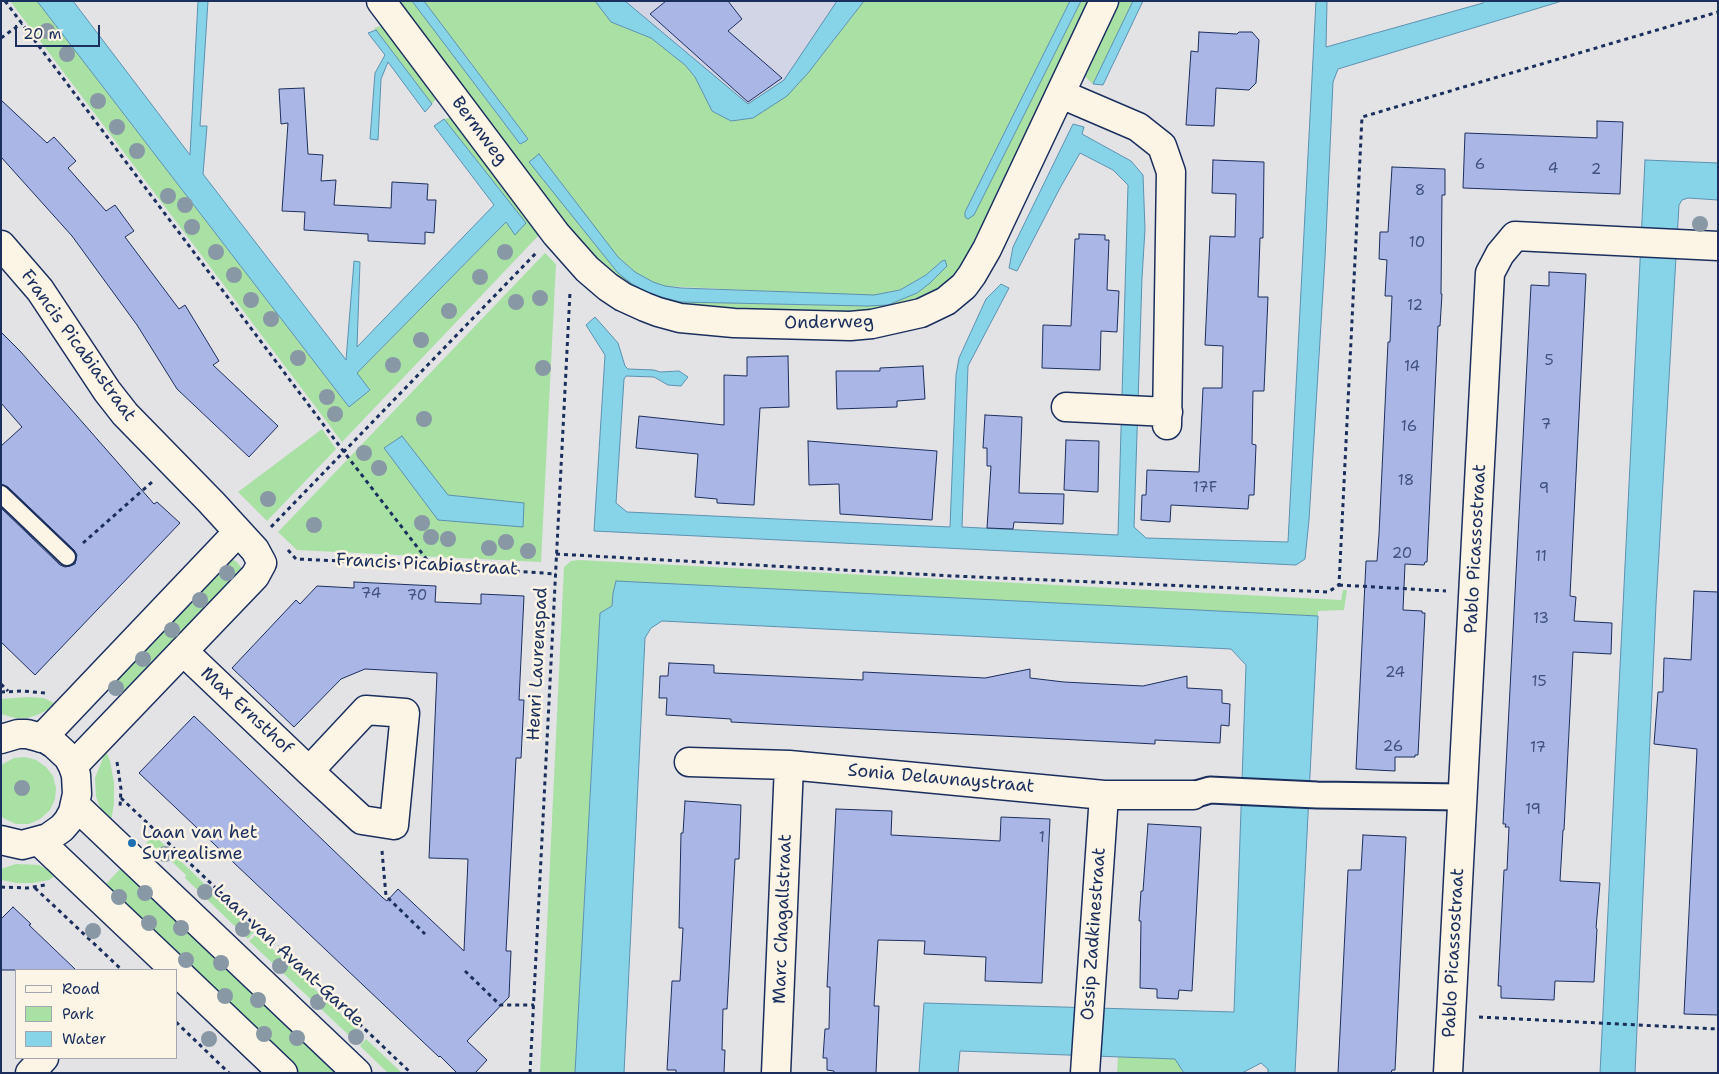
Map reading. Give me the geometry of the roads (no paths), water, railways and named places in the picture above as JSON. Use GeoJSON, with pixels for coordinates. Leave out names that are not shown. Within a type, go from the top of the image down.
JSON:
{"type":"FeatureCollection","features":[{"type":"Feature","properties":{"kind":"street","name":"Bermweg"},"geometry":{"type":"LineString","coordinates":[[381,1],[556,234],[578,259]]}},
{"type":"Feature","properties":{"kind":"street","name":"Onderweg"},"geometry":{"type":"LineString","coordinates":[[578,259],[600,281],[624,297],[658,312],[680,318],[734,323],[850,326],[872,324],[922,313],[946,301],[964,286],[972,275],[987,249],[1104,1]]}},
{"type":"Feature","properties":{"kind":"street"},"geometry":{"type":"LineString","coordinates":[[1061,94],[1138,127],[1162,146],[1170,172],[1162,416],[1119,410],[1066,407]]}},
{"type":"Feature","properties":{"kind":"street","name":"Pablo Picassostraat"},"geometry":{"type":"LineString","coordinates":[[1448,1073],[1490,273],[1500,254],[1516,236],[1718,246]]}},
{"type":"Feature","properties":{"kind":"street","name":"Francis Picabiastraat"},"geometry":{"type":"LineString","coordinates":[[4,252],[40,290],[120,408],[135,426],[211,502],[261,558],[259,572],[73,766]]}},
{"type":"Feature","properties":{"kind":"street"},"geometry":{"type":"LineString","coordinates":[[42,738],[244,538]]}},
{"type":"Feature","properties":{"kind":"street","name":"Max Ernsthof"},"geometry":{"type":"LineString","coordinates":[[183,651],[309,770],[362,820],[394,825],[405,712],[366,710],[309,770]]}},
{"type":"Feature","properties":{"kind":"street"},"geometry":{"type":"LineString","coordinates":[[3,843],[22,845],[39,842],[62,828],[73,812],[77,784],[73,766],[61,750],[42,738],[27,734],[4,735]]}},
{"type":"Feature","properties":{"kind":"street","name":"Sonia Delaunaystraat"},"geometry":{"type":"LineString","coordinates":[[689,762],[789,764],[1104,795],[1193,795]]}},
{"type":"Feature","properties":{"kind":"street","name":"Marc Chagallstraat"},"geometry":{"type":"LineString","coordinates":[[776,1073],[789,764]]}},
{"type":"Feature","properties":{"kind":"street"},"geometry":{"type":"LineString","coordinates":[[1193,795],[1210,790],[1317,795],[1462,797]]}},
{"type":"Feature","properties":{"kind":"street","name":"Ossip Zadkinestraat"},"geometry":{"type":"LineString","coordinates":[[1085,1073],[1104,795]]}},
{"type":"Feature","properties":{"kind":"street","name":"Laan van Avant-Garde"},"geometry":{"type":"LineString","coordinates":[[75,805],[357,1073]]}},
{"type":"Feature","properties":{"kind":"street"},"geometry":{"type":"LineString","coordinates":[[39,842],[174,969]]}},
{"type":"Feature","properties":{"kind":"street"},"geometry":{"type":"LineString","coordinates":[[178,973],[283,1073]]}},
{"type":"Feature","properties":{"kind":"street"},"geometry":{"type":"LineString","coordinates":[[30,1073],[43,1059]]}},
{"type":"Feature","properties":{"kind":"lane"},"geometry":{"type":"LineString","coordinates":[[1,494],[67,557]]}},
{"type":"Feature","properties":{"kind":"water"},"geometry":{"type":"Polygon","coordinates":[[[37,1],[73,1],[190,155],[198,1],[208,1],[200,126],[207,126],[203,174],[346,360],[354,261],[360,262],[357,347],[494,205],[434,126],[444,119],[526,223],[515,235],[506,222],[357,373],[370,390],[349,407],[37,1]]]}},
{"type":"Feature","properties":{"kind":"water"},"geometry":{"type":"Polygon","coordinates":[[[412,1],[424,1],[528,139],[526,141],[520,144],[412,1]]]}},
{"type":"Feature","properties":{"kind":"water"},"geometry":{"type":"Polygon","coordinates":[[[595,1],[625,1],[748,104],[784,80],[837,1],[864,1],[808,73],[787,96],[753,118],[731,121],[712,111],[695,77],[685,65],[651,38],[611,22],[595,1]]]}},
{"type":"Feature","properties":{"kind":"water"},"geometry":{"type":"Polygon","coordinates":[[[1070,1],[1081,1],[974,215],[968,219],[965,217],[965,212],[1070,1]]]}},
{"type":"Feature","properties":{"kind":"water"},"geometry":{"type":"Polygon","coordinates":[[[1133,1],[1143,1],[1103,85],[1093,84],[1133,1]]]}},
{"type":"Feature","properties":{"kind":"water"},"geometry":{"type":"Polygon","coordinates":[[[1316,1],[1327,1],[1326,47],[1483,3],[1483,1],[1562,1],[1338,69],[1333,82],[1325,258],[1305,559],[1296,565],[594,531],[605,355],[586,325],[595,317],[618,343],[625,366],[628,369],[660,372],[679,371],[688,377],[681,386],[668,385],[654,377],[626,376],[624,379],[616,503],[627,512],[950,527],[956,375],[959,358],[986,299],[1001,284],[1009,288],[968,366],[962,527],[1118,535],[1128,185],[1113,170],[1080,153],[1017,271],[1009,268],[1013,247],[1073,124],[1084,127],[1082,134],[1131,161],[1143,175],[1145,229],[1134,527],[1146,538],[1288,542],[1316,1]]]}},
{"type":"Feature","properties":{"kind":"water"},"geometry":{"type":"Polygon","coordinates":[[[376,30],[432,104],[425,112],[388,62],[381,79],[378,140],[370,139],[375,73],[385,55],[368,33],[376,30]]]}},
{"type":"Feature","properties":{"kind":"water"},"geometry":{"type":"Polygon","coordinates":[[[539,154],[618,257],[635,272],[665,286],[874,295],[900,290],[926,275],[942,261],[945,260],[947,266],[917,293],[888,305],[681,302],[653,295],[632,284],[618,273],[529,162],[539,154]]]}},
{"type":"Feature","properties":{"kind":"water"},"geometry":{"type":"Polygon","coordinates":[[[1645,160],[1718,163],[1718,200],[1688,198],[1682,200],[1679,205],[1656,604],[1635,1073],[1600,1073],[1645,160]]]}},
{"type":"Feature","properties":{"kind":"water"},"geometry":{"type":"Polygon","coordinates":[[[402,436],[448,495],[524,503],[523,527],[438,520],[384,448],[402,436]]]}},
{"type":"Feature","properties":{"kind":"water"},"geometry":{"type":"Polygon","coordinates":[[[616,581],[1318,616],[1295,1073],[1268,1073],[1268,1069],[1261,1063],[1242,1073],[1184,1073],[1175,1059],[960,1051],[958,1073],[919,1073],[924,1003],[1234,1012],[1246,665],[1231,649],[662,621],[651,628],[645,638],[624,1073],[575,1073],[600,613],[612,606],[616,581]]]}},
{"type":"Feature","properties":{"kind":"place","name":"Laan van het Surrealisme"},"geometry":{"type":"Point","coordinates":[132,843]}}]}
